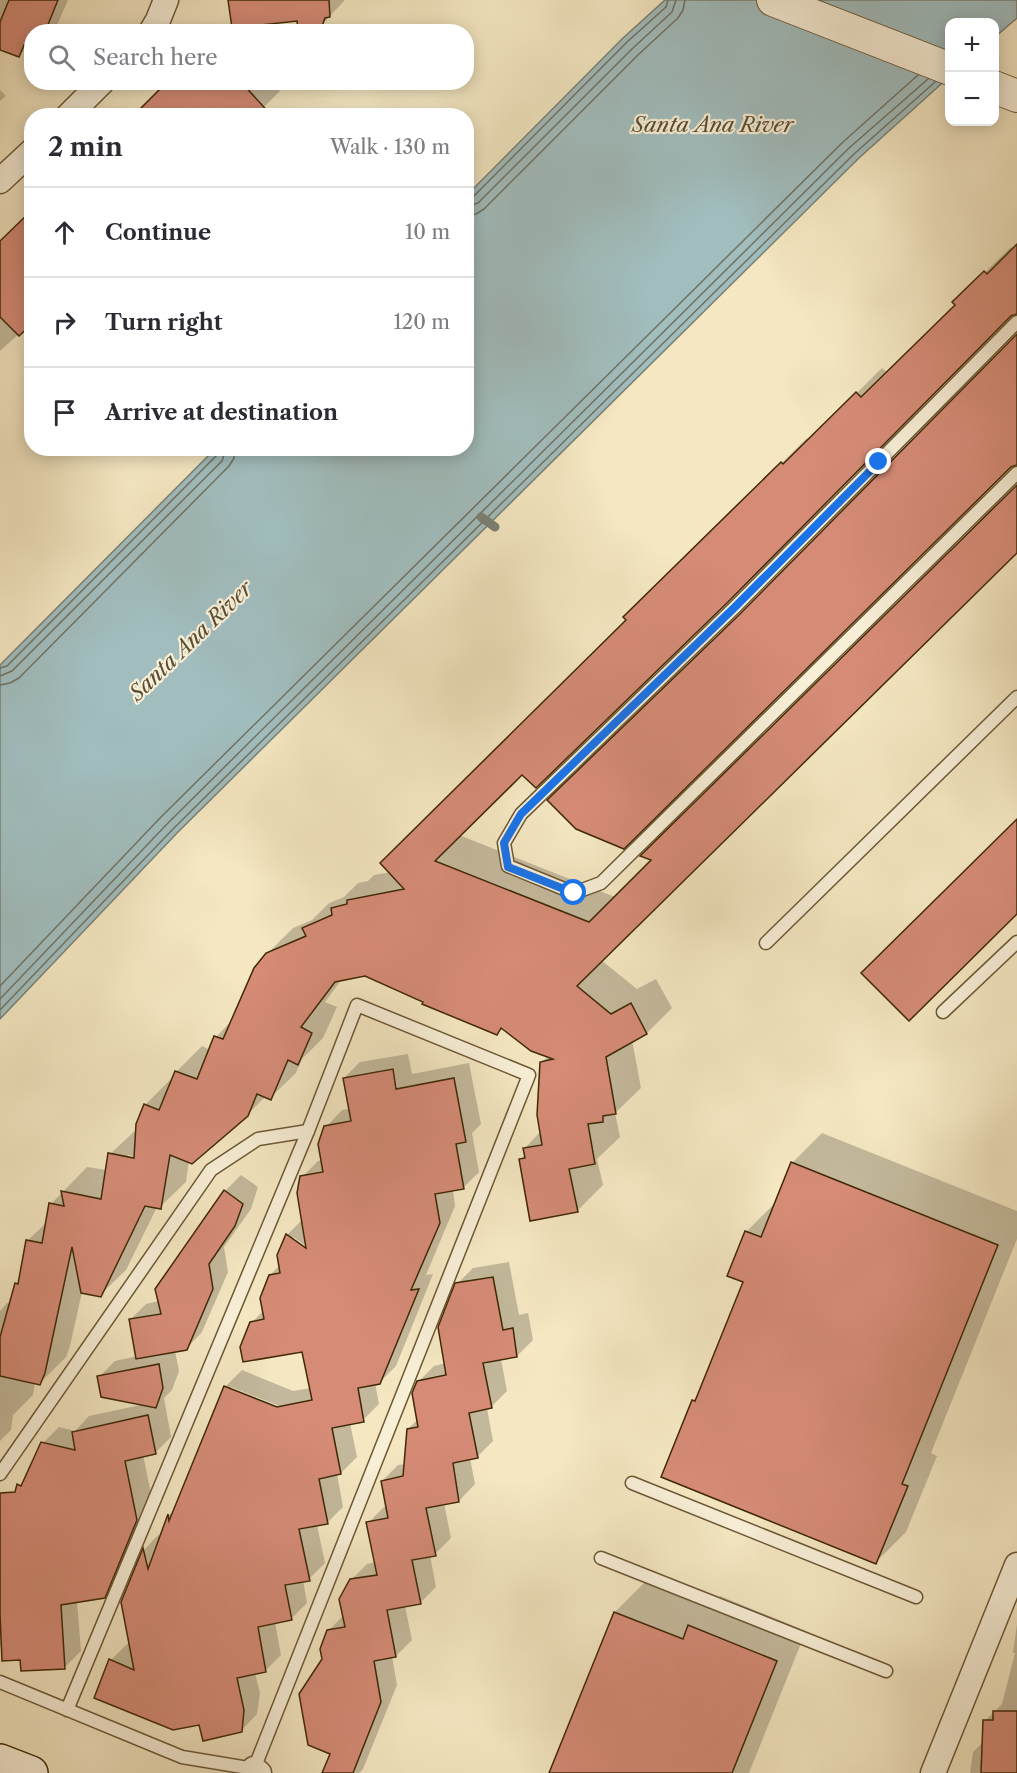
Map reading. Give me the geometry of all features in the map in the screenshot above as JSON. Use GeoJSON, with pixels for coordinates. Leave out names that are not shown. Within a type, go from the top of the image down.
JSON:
{"type":"FeatureCollection","features":[{"type":"Feature","properties":{"kind":"main road"},"geometry":{"type":"LineString","coordinates":[[0,1761],[31,1773]]}},
{"type":"Feature","properties":{"kind":"street"},"geometry":{"type":"LineString","coordinates":[[156,24],[166,0]]}},
{"type":"Feature","properties":{"kind":"street"},"geometry":{"type":"LineString","coordinates":[[773,0],[945,67]]}},
{"type":"Feature","properties":{"kind":"street"},"geometry":{"type":"LineString","coordinates":[[999,89],[1017,96]]}},
{"type":"Feature","properties":{"kind":"street"},"geometry":{"type":"LineString","coordinates":[[76,108],[94,90]]}},
{"type":"Feature","properties":{"kind":"street"},"geometry":{"type":"LineString","coordinates":[[0,181],[24,158]]}},
{"type":"Feature","properties":{"kind":"street"},"geometry":{"type":"LineString","coordinates":[[933,1773],[1017,1565]]}},
{"type":"Feature","properties":{"kind":"lane"},"geometry":{"type":"LineString","coordinates":[[1017,322],[734,608],[521,814],[504,843],[508,867],[574,893],[601,883],[1017,473]]}},
{"type":"Feature","properties":{"kind":"lane"},"geometry":{"type":"LineString","coordinates":[[766,943],[1017,697]]}},
{"type":"Feature","properties":{"kind":"lane"},"geometry":{"type":"LineString","coordinates":[[943,1012],[1017,942]]}},
{"type":"Feature","properties":{"kind":"lane"},"geometry":{"type":"LineString","coordinates":[[0,1682],[67,1710],[182,1757],[257,1771],[529,1075],[357,1005],[308,1131],[67,1710]]}},
{"type":"Feature","properties":{"kind":"lane"},"geometry":{"type":"LineString","coordinates":[[0,1474],[211,1170],[258,1139],[308,1131]]}},
{"type":"Feature","properties":{"kind":"lane"},"geometry":{"type":"LineString","coordinates":[[632,1483],[916,1597]]}},
{"type":"Feature","properties":{"kind":"lane"},"geometry":{"type":"LineString","coordinates":[[601,1558],[885,1671]]}},
{"type":"Feature","properties":{"kind":"water","name":"Santa Ana River"},"geometry":{"type":"Polygon","coordinates":[[[665,0],[1017,0],[1017,18],[999,34],[999,18],[945,18],[945,81],[859,158],[177,833],[0,1019],[0,665],[208,456],[474,456],[474,188],[623,38],[665,0]]]}},
{"type":"Feature","properties":{"kind":"building"},"geometry":{"type":"Polygon","coordinates":[[[9,0],[58,0],[48,24],[24,24],[24,45],[19,57],[0,50],[0,22],[9,0]]]}},
{"type":"Feature","properties":{"kind":"building"},"geometry":{"type":"Polygon","coordinates":[[[228,0],[329,0],[330,17],[325,18],[323,24],[297,24],[297,21],[231,24],[228,0]]]}},
{"type":"Feature","properties":{"kind":"building"},"geometry":{"type":"Polygon","coordinates":[[[159,90],[248,90],[265,108],[141,108],[159,90]]]}},
{"type":"Feature","properties":{"kind":"building"},"geometry":{"type":"Polygon","coordinates":[[[24,218],[24,331],[19,336],[0,317],[0,241],[24,218]]]}},
{"type":"Feature","properties":{"kind":"building"},"geometry":{"type":"Polygon","coordinates":[[[1017,244],[1017,314],[1011,316],[728,602],[536,788],[522,775],[435,861],[589,922],[651,860],[640,856],[1017,485],[1017,553],[577,986],[611,1014],[631,1003],[647,1034],[606,1057],[616,1114],[603,1116],[603,1122],[588,1124],[595,1164],[569,1169],[578,1212],[530,1221],[519,1159],[525,1158],[523,1148],[542,1145],[537,1115],[540,1062],[553,1059],[531,1051],[501,1028],[497,1035],[422,1004],[423,1002],[365,976],[335,982],[301,1027],[312,1033],[298,1065],[288,1060],[271,1100],[257,1094],[248,1116],[192,1164],[170,1155],[161,1209],[145,1206],[101,1297],[81,1293],[72,1247],[45,1373],[40,1385],[0,1376],[0,1337],[15,1283],[18,1284],[26,1240],[42,1243],[49,1203],[64,1206],[61,1191],[101,1199],[108,1153],[134,1158],[136,1124],[144,1104],[159,1110],[175,1071],[197,1079],[214,1036],[223,1039],[254,968],[266,953],[306,936],[302,928],[332,915],[331,908],[347,904],[347,900],[404,889],[380,863],[626,620],[623,617],[781,462],[783,464],[856,392],[861,397],[955,305],[952,302],[984,271],[987,274],[1017,244]]]}},
{"type":"Feature","properties":{"kind":"building"},"geometry":{"type":"Polygon","coordinates":[[[1017,334],[1017,465],[1011,467],[624,849],[576,829],[547,800],[740,614],[1017,334]]]}},
{"type":"Feature","properties":{"kind":"building"},"geometry":{"type":"Polygon","coordinates":[[[1017,819],[1017,914],[909,1021],[861,973],[1017,819]]]}},
{"type":"Feature","properties":{"kind":"building"},"geometry":{"type":"Polygon","coordinates":[[[393,1069],[396,1089],[454,1078],[466,1142],[456,1144],[464,1189],[435,1194],[440,1223],[411,1290],[419,1289],[380,1384],[358,1388],[364,1422],[332,1428],[341,1474],[319,1479],[328,1524],[299,1529],[310,1581],[285,1585],[292,1620],[258,1627],[266,1672],[237,1678],[244,1710],[242,1732],[203,1741],[199,1725],[173,1730],[94,1698],[109,1659],[134,1670],[121,1602],[143,1548],[148,1569],[168,1514],[169,1521],[224,1386],[277,1407],[312,1400],[302,1352],[243,1362],[240,1347],[250,1322],[264,1319],[260,1298],[269,1275],[280,1273],[277,1255],[286,1234],[306,1248],[297,1193],[300,1176],[323,1172],[318,1144],[324,1126],[351,1121],[343,1078],[393,1069]]]}},
{"type":"Feature","properties":{"kind":"building"},"geometry":{"type":"Polygon","coordinates":[[[791,1162],[998,1245],[902,1484],[908,1486],[876,1564],[661,1477],[692,1400],[695,1401],[743,1282],[727,1276],[745,1231],[761,1237],[791,1162]]]}},
{"type":"Feature","properties":{"kind":"building"},"geometry":{"type":"Polygon","coordinates":[[[224,1190],[243,1204],[235,1226],[209,1264],[213,1289],[187,1350],[136,1359],[129,1319],[161,1314],[155,1289],[224,1190]]]}},
{"type":"Feature","properties":{"kind":"building"},"geometry":{"type":"Polygon","coordinates":[[[493,1277],[503,1330],[513,1328],[517,1357],[483,1363],[492,1408],[469,1413],[478,1458],[453,1463],[459,1502],[426,1508],[436,1556],[412,1560],[421,1604],[387,1610],[396,1657],[374,1661],[381,1702],[353,1773],[322,1773],[330,1754],[308,1745],[299,1694],[322,1659],[320,1649],[327,1630],[345,1627],[339,1599],[350,1579],[377,1575],[366,1522],[388,1518],[381,1481],[403,1476],[407,1429],[418,1427],[412,1393],[417,1381],[446,1375],[438,1327],[455,1283],[493,1277]]]}},
{"type":"Feature","properties":{"kind":"building"},"geometry":{"type":"Polygon","coordinates":[[[159,1364],[163,1388],[156,1408],[101,1397],[97,1376],[159,1364]]]}},
{"type":"Feature","properties":{"kind":"building"},"geometry":{"type":"Polygon","coordinates":[[[148,1415],[156,1454],[125,1461],[137,1520],[105,1598],[61,1605],[65,1669],[21,1671],[20,1660],[2,1661],[0,1493],[15,1492],[17,1484],[21,1486],[41,1442],[75,1450],[72,1432],[148,1415]]]}},
{"type":"Feature","properties":{"kind":"building"},"geometry":{"type":"Polygon","coordinates":[[[614,1612],[683,1639],[688,1625],[777,1661],[732,1773],[549,1773],[614,1612]]]}},
{"type":"Feature","properties":{"kind":"building"},"geometry":{"type":"Polygon","coordinates":[[[993,1711],[1017,1711],[1017,1773],[981,1773],[983,1720],[993,1720],[993,1711]]]}},
{"type":"Feature","properties":{"kind":"waterway"},"geometry":{"type":"LineString","coordinates":[[481,517],[495,527]]}},
{"type":"Feature","properties":{"kind":"route"},"geometry":{"type":"LineString","coordinates":[[574,893],[508,867],[504,843],[521,814],[734,608],[879,462]]}}]}
